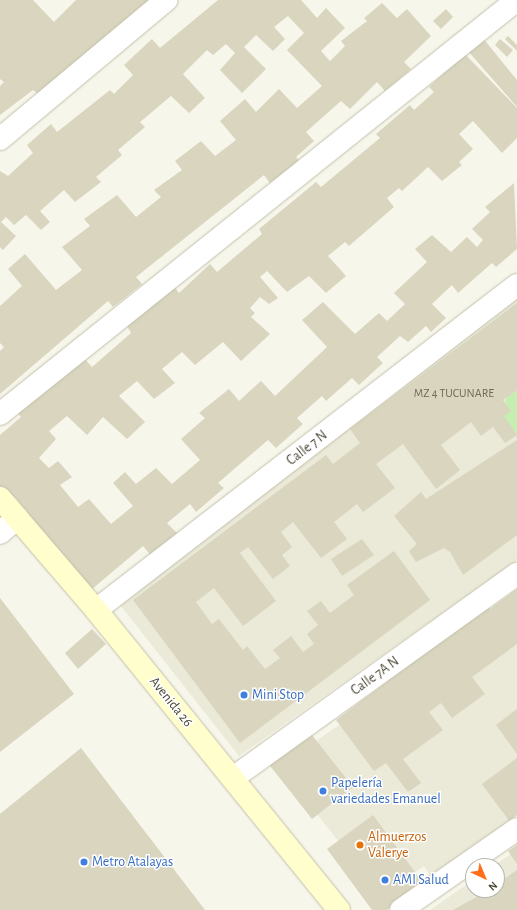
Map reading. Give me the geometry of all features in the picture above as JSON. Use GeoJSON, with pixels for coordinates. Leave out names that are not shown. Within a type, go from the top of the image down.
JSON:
{"type":"FeatureCollection","features":[{"type":"Feature","properties":{"kind":"street"},"geometry":{"type":"LineString","coordinates":[[0,139],[166,0]]}},
{"type":"Feature","properties":{"kind":"street"},"geometry":{"type":"LineString","coordinates":[[0,414],[517,0]]}},
{"type":"Feature","properties":{"kind":"street","name":"Calle 7 N"},"geometry":{"type":"LineString","coordinates":[[96,610],[517,285]]}},
{"type":"Feature","properties":{"kind":"street","name":"Avenida 26"},"geometry":{"type":"LineString","coordinates":[[0,498],[96,610],[339,910]]}},
{"type":"Feature","properties":{"kind":"street"},"geometry":{"type":"LineString","coordinates":[[0,532],[18,518]]}},
{"type":"Feature","properties":{"kind":"street","name":"Calle 7A N"},"geometry":{"type":"LineString","coordinates":[[233,778],[517,574]]}},
{"type":"Feature","properties":{"kind":"street"},"geometry":{"type":"LineString","coordinates":[[401,910],[517,829]]}},
{"type":"Feature","properties":{"kind":"shaded area"},"geometry":{"type":"Polygon","coordinates":[[[517,295],[517,560],[239,756],[117,601],[517,295]]]}},
{"type":"Feature","properties":{"kind":"shaded area"},"geometry":{"type":"Polygon","coordinates":[[[517,600],[517,801],[502,812],[509,821],[432,878],[424,866],[382,895],[279,767],[517,600]]]}},
{"type":"Feature","properties":{"kind":"shaded area"},"geometry":{"type":"Polygon","coordinates":[[[517,850],[517,910],[430,910],[465,886],[465,898],[505,898],[505,858],[517,850]]]}},
{"type":"Feature","properties":{"kind":"green space"},"geometry":{"type":"Polygon","coordinates":[[[517,390],[517,439],[504,416],[506,398],[517,390]]]}},
{"type":"Feature","properties":{"kind":"building"},"geometry":{"type":"Polygon","coordinates":[[[0,0],[33,0],[54,22],[76,0],[156,0],[41,96],[33,90],[0,115],[0,86],[4,82],[0,79],[0,0]]]}},
{"type":"Feature","properties":{"kind":"building"},"geometry":{"type":"Polygon","coordinates":[[[218,0],[301,0],[317,18],[326,8],[345,28],[321,51],[330,61],[345,46],[341,41],[367,21],[364,18],[382,3],[397,18],[407,9],[431,36],[404,62],[411,69],[385,91],[377,82],[350,109],[341,101],[306,132],[314,141],[296,157],[301,162],[272,186],[264,175],[136,277],[142,284],[113,307],[108,301],[0,394],[0,351],[4,347],[0,343],[0,306],[22,286],[8,269],[25,254],[56,290],[82,270],[62,247],[90,226],[84,219],[117,195],[136,217],[161,197],[154,190],[182,170],[175,161],[201,141],[215,156],[236,140],[220,121],[245,99],[256,112],[279,89],[297,108],[322,86],[287,50],[304,33],[288,16],[274,27],[285,39],[273,51],[256,35],[244,47],[266,69],[242,93],[220,70],[235,53],[226,44],[213,55],[207,50],[183,74],[205,98],[189,113],[171,96],[140,122],[145,127],[118,150],[122,155],[96,177],[101,182],[75,202],[64,190],[40,211],[50,222],[41,230],[26,215],[14,225],[6,217],[1,222],[16,236],[3,250],[0,247],[0,171],[8,176],[33,153],[27,145],[51,124],[57,132],[110,90],[114,94],[133,75],[124,65],[152,39],[160,48],[218,0]]]}},
{"type":"Feature","properties":{"kind":"building"},"geometry":{"type":"Polygon","coordinates":[[[446,9],[453,17],[441,29],[433,21],[446,9]]]}},
{"type":"Feature","properties":{"kind":"building"},"geometry":{"type":"Polygon","coordinates":[[[508,36],[517,45],[517,51],[505,39],[508,36]]]}},
{"type":"Feature","properties":{"kind":"building"},"geometry":{"type":"Polygon","coordinates":[[[482,37],[517,80],[517,107],[468,51],[482,37]]]}},
{"type":"Feature","properties":{"kind":"building"},"geometry":{"type":"Polygon","coordinates":[[[500,39],[513,50],[507,57],[495,45],[500,39]]]}},
{"type":"Feature","properties":{"kind":"building"},"geometry":{"type":"Polygon","coordinates":[[[465,54],[517,108],[517,138],[502,153],[473,121],[459,134],[473,149],[459,162],[462,165],[442,181],[428,167],[402,191],[399,188],[387,198],[394,207],[349,246],[345,242],[328,256],[346,276],[326,293],[309,276],[287,292],[267,271],[260,277],[278,298],[269,304],[260,297],[250,308],[255,313],[251,317],[270,334],[241,361],[223,342],[195,365],[182,352],[162,369],[175,383],[154,399],[137,381],[119,396],[145,422],[127,439],[103,417],[87,435],[67,416],[49,431],[56,439],[39,458],[49,468],[58,461],[72,477],[60,485],[78,507],[89,499],[111,524],[133,506],[113,483],[125,472],[136,484],[156,468],[172,484],[200,460],[181,439],[205,418],[199,413],[229,389],[239,401],[261,381],[275,396],[327,347],[302,320],[323,302],[355,334],[379,313],[387,321],[405,304],[394,293],[427,262],[415,249],[432,235],[451,252],[467,237],[477,247],[483,240],[472,229],[490,212],[485,207],[514,183],[517,249],[496,267],[492,263],[458,293],[452,285],[432,304],[446,318],[431,332],[426,326],[408,342],[400,336],[377,357],[383,363],[359,385],[352,378],[326,401],[322,396],[297,418],[303,424],[276,448],[268,440],[218,483],[224,488],[196,512],[190,504],[167,523],[179,535],[153,558],[143,546],[85,595],[45,534],[14,496],[7,501],[0,493],[0,435],[21,417],[16,411],[82,356],[92,367],[131,333],[127,326],[174,286],[179,293],[210,264],[217,272],[262,234],[259,229],[316,182],[321,187],[380,138],[376,134],[410,105],[414,110],[434,92],[429,87],[465,54]]]}},
{"type":"Feature","properties":{"kind":"building"},"geometry":{"type":"Polygon","coordinates":[[[517,303],[517,390],[503,400],[511,411],[504,416],[517,435],[505,443],[493,427],[481,436],[471,422],[441,445],[460,470],[436,489],[403,444],[376,464],[395,488],[363,512],[357,504],[334,522],[347,539],[321,558],[293,522],[281,532],[292,547],[282,555],[290,566],[273,579],[248,547],[240,553],[276,601],[243,626],[214,588],[196,602],[212,624],[219,619],[243,650],[247,646],[265,669],[280,658],[273,650],[291,636],[303,652],[314,644],[307,634],[318,625],[307,611],[321,601],[330,613],[354,595],[347,585],[394,551],[430,600],[240,743],[133,600],[326,455],[333,464],[360,443],[350,429],[517,303]]]}},
{"type":"Feature","properties":{"kind":"building"},"geometry":{"type":"Polygon","coordinates":[[[517,440],[517,535],[463,575],[450,552],[444,548],[416,562],[409,551],[417,544],[394,516],[421,492],[426,499],[517,440]]]}},
{"type":"Feature","properties":{"kind":"building"},"geometry":{"type":"Polygon","coordinates":[[[362,539],[374,555],[342,576],[331,559],[362,539]]]}},
{"type":"Feature","properties":{"kind":"building"},"geometry":{"type":"Polygon","coordinates":[[[517,589],[517,644],[472,677],[485,694],[452,718],[441,703],[429,712],[443,730],[403,759],[421,783],[408,792],[386,763],[374,771],[336,720],[488,606],[490,609],[517,589]]]}},
{"type":"Feature","properties":{"kind":"building"},"geometry":{"type":"Polygon","coordinates":[[[0,598],[74,694],[0,752],[0,598]]]}},
{"type":"Feature","properties":{"kind":"building"},"geometry":{"type":"Polygon","coordinates":[[[92,629],[106,644],[78,669],[65,653],[92,629]]]}},
{"type":"Feature","properties":{"kind":"building"},"geometry":{"type":"Polygon","coordinates":[[[517,709],[517,754],[496,725],[517,709]]]}},
{"type":"Feature","properties":{"kind":"building"},"geometry":{"type":"Polygon","coordinates":[[[308,730],[353,787],[312,819],[267,762],[308,730]]]}},
{"type":"Feature","properties":{"kind":"building","name":"Metro Atalayas"},"geometry":{"type":"Polygon","coordinates":[[[81,748],[205,910],[0,910],[0,814],[81,748]]]}},
{"type":"Feature","properties":{"kind":"building"},"geometry":{"type":"Polygon","coordinates":[[[517,758],[517,815],[509,821],[482,784],[517,758]]]}},
{"type":"Feature","properties":{"kind":"building"},"geometry":{"type":"Polygon","coordinates":[[[373,815],[423,883],[387,910],[372,910],[327,849],[373,815]]]}},
{"type":"Feature","properties":{"kind":"building"},"geometry":{"type":"Polygon","coordinates":[[[517,845],[517,864],[508,851],[517,845]]]}},
{"type":"Feature","properties":{"kind":"building"},"geometry":{"type":"Polygon","coordinates":[[[517,870],[517,910],[453,910],[475,898],[505,898],[505,878],[517,870]]]}},
{"type":"Feature","properties":{"kind":"place","name":"Mini Stop"},"geometry":{"type":"Point","coordinates":[244,695]}},
{"type":"Feature","properties":{"kind":"place","name":"Papelería variedades Emanuel"},"geometry":{"type":"Point","coordinates":[323,791]}},
{"type":"Feature","properties":{"kind":"place","name":"Almuerzos Valerye"},"geometry":{"type":"Point","coordinates":[360,845]}},
{"type":"Feature","properties":{"kind":"place","name":"Metro Atalayas"},"geometry":{"type":"Point","coordinates":[84,862]}},
{"type":"Feature","properties":{"kind":"place","name":"AMI Salud"},"geometry":{"type":"Point","coordinates":[385,880]}}]}
